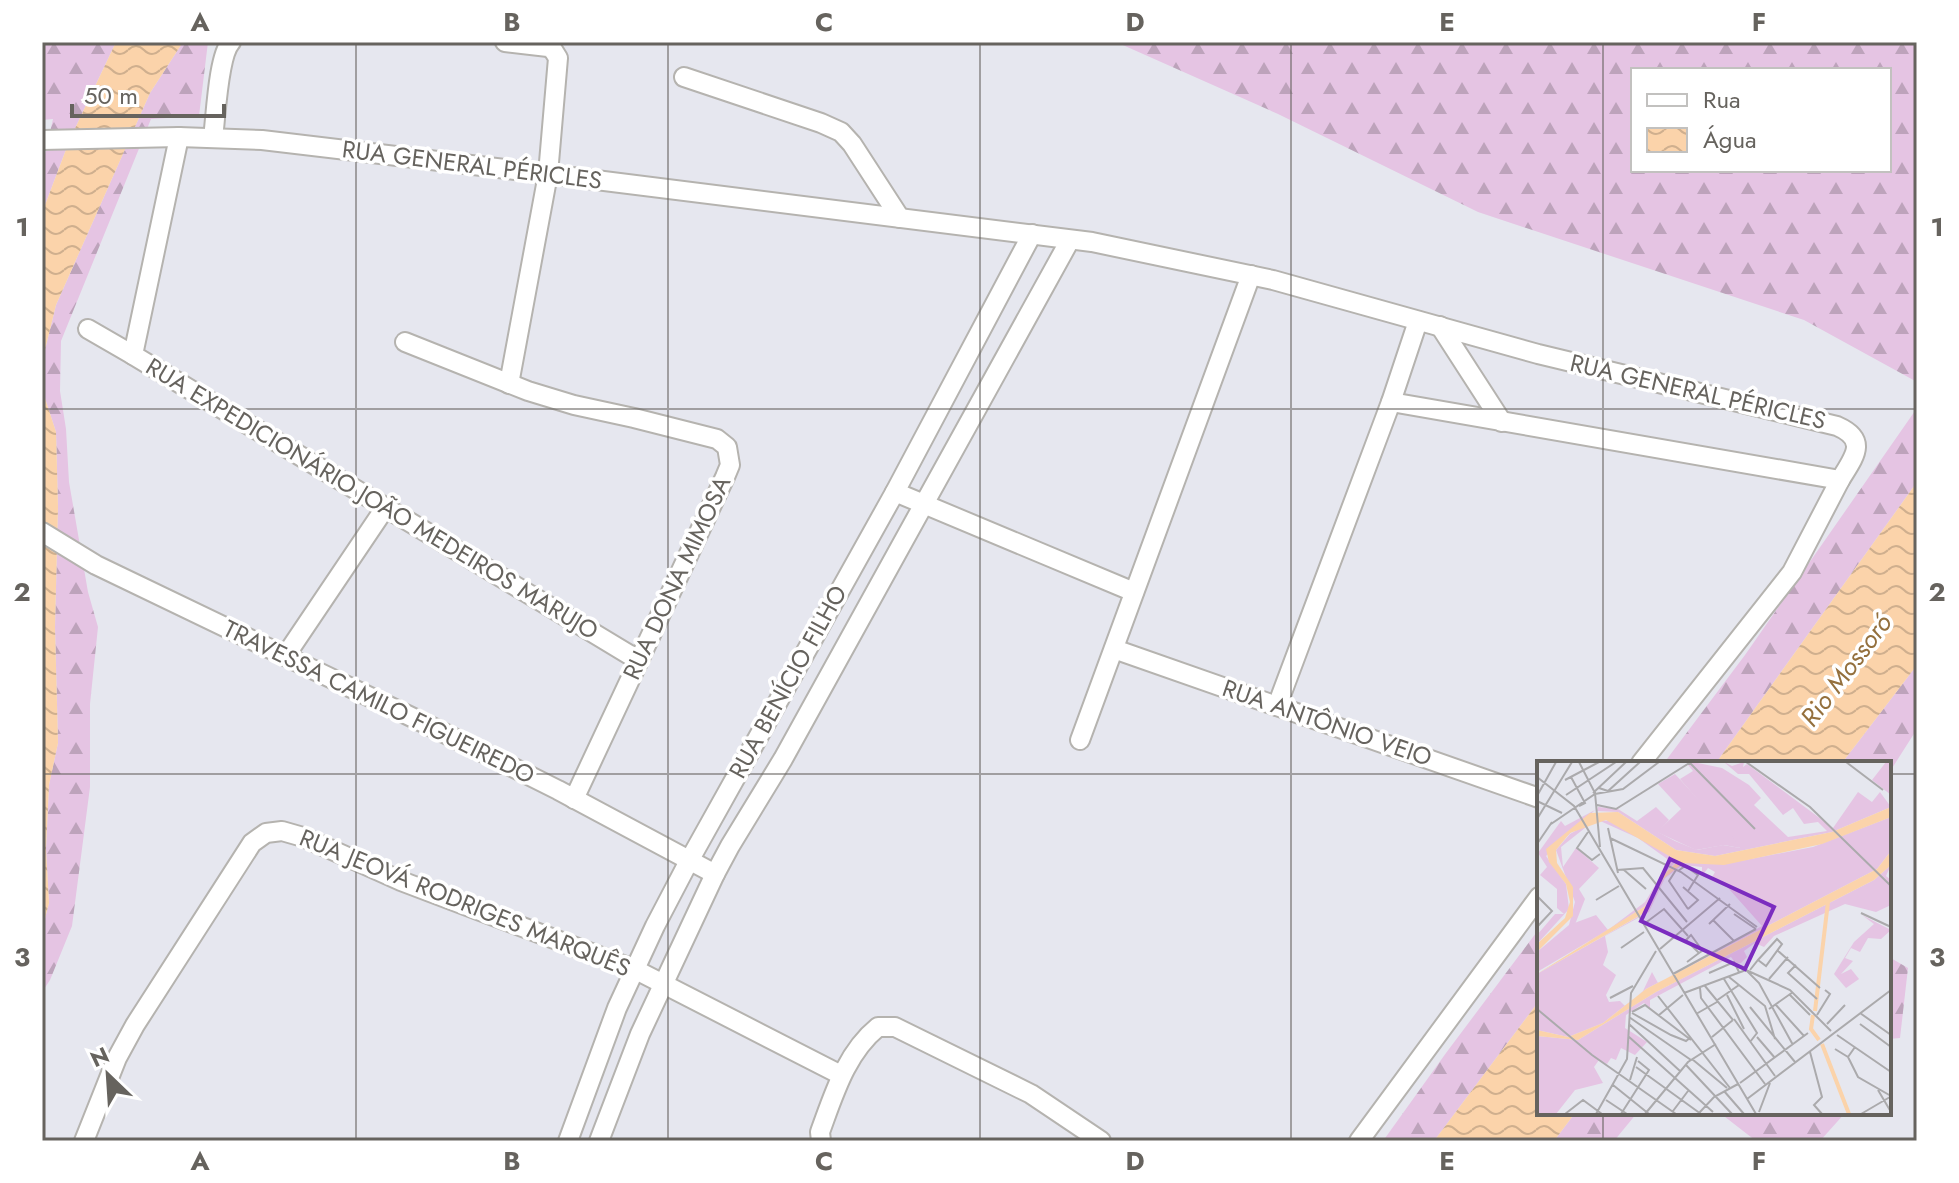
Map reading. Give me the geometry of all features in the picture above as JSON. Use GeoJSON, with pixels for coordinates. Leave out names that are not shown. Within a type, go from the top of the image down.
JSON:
{"type":"FeatureCollection","features":[{"type":"Feature","properties":{"kind":"street"},"geometry":{"type":"LineString","coordinates":[[213,138],[222,64],[231,42]]}},
{"type":"Feature","properties":{"kind":"street"},"geometry":{"type":"LineString","coordinates":[[505,42],[548,47],[558,58],[548,174],[509,384]]}},
{"type":"Feature","properties":{"kind":"street"},"geometry":{"type":"LineString","coordinates":[[684,77],[841,132],[900,218]]}},
{"type":"Feature","properties":{"kind":"street","name":"RUA GENERAL PÉRICLES"},"geometry":{"type":"LineString","coordinates":[[42,140],[179,137],[277,142],[1092,242],[1273,280],[1538,354],[1837,426],[1848,431],[1856,442],[1857,450],[1840,480]]}},
{"type":"Feature","properties":{"kind":"street","name":"RUA EXPEDICIONÁRIO JOÃO MEDEIROS MARUJO"},"geometry":{"type":"LineString","coordinates":[[179,137],[133,355],[638,660]]}},
{"type":"Feature","properties":{"kind":"street","name":"RUA BENÍCIO FILHO"},"geometry":{"type":"LineString","coordinates":[[568,1141],[617,1008],[689,861],[895,492],[1032,234]]}},
{"type":"Feature","properties":{"kind":"street","name":"RUA BENÍCIO FILHO"},"geometry":{"type":"LineString","coordinates":[[602,1134],[640,1034],[715,874],[783,759],[1070,240]]}},
{"type":"Feature","properties":{"kind":"street"},"geometry":{"type":"LineString","coordinates":[[1080,740],[1251,275]]}},
{"type":"Feature","properties":{"kind":"street"},"geometry":{"type":"LineString","coordinates":[[1277,706],[1391,402],[1418,321]]}},
{"type":"Feature","properties":{"kind":"street"},"geometry":{"type":"LineString","coordinates":[[1440,326],[1502,422]]}},
{"type":"Feature","properties":{"kind":"street"},"geometry":{"type":"LineString","coordinates":[[88,329],[133,355]]}},
{"type":"Feature","properties":{"kind":"street","name":"RUA DONA MIMOSA"},"geometry":{"type":"LineString","coordinates":[[405,342],[509,384],[574,405],[717,439],[727,447],[730,465],[574,799]]}},
{"type":"Feature","properties":{"kind":"street"},"geometry":{"type":"LineString","coordinates":[[1391,402],[1840,480],[1792,572],[1643,761]]}},
{"type":"Feature","properties":{"kind":"street"},"geometry":{"type":"LineString","coordinates":[[895,492],[1134,592]]}},
{"type":"Feature","properties":{"kind":"street"},"geometry":{"type":"LineString","coordinates":[[286,655],[385,508]]}},
{"type":"Feature","properties":{"kind":"street","name":"TRAVESSA CAMILO FIGUEIREDO"},"geometry":{"type":"LineString","coordinates":[[42,532],[96,565],[286,655],[574,799],[715,874]]}},
{"type":"Feature","properties":{"kind":"street","name":"RUA ANTÔNIO VEIO"},"geometry":{"type":"LineString","coordinates":[[1114,649],[1537,797]]}},
{"type":"Feature","properties":{"kind":"street","name":"RUA JEOVÁ RODRIGES MARQUÊS"},"geometry":{"type":"LineString","coordinates":[[84,1141],[117,1058],[135,1025],[252,843],[266,833],[282,831],[303,837],[401,881],[636,970],[841,1075]]}},
{"type":"Feature","properties":{"kind":"street"},"geometry":{"type":"LineString","coordinates":[[1359,1141],[1537,900]]}},
{"type":"Feature","properties":{"kind":"street"},"geometry":{"type":"LineString","coordinates":[[821,1141],[820,1132],[841,1075],[869,1034],[878,1027],[895,1027],[1031,1094],[1101,1141]]}},
{"type":"Feature","properties":{"kind":"street"},"geometry":{"type":"LineString","coordinates":[[577,1116],[602,1134]]}},
{"type":"Feature","properties":{"kind":"green space"},"geometry":{"type":"Polygon","coordinates":[[[42,42],[116,42],[70,139],[42,213],[42,168],[53,119],[42,120],[42,42]]]}},
{"type":"Feature","properties":{"kind":"green space"},"geometry":{"type":"Polygon","coordinates":[[[183,42],[208,42],[199,116],[151,119],[61,341],[60,391],[69,482],[88,592],[98,627],[90,704],[90,787],[72,926],[42,992],[42,930],[49,903],[46,849],[49,785],[58,743],[55,627],[58,507],[56,432],[42,389],[42,362],[56,305],[150,93],[183,42]]]}},
{"type":"Feature","properties":{"kind":"green space"},"geometry":{"type":"Polygon","coordinates":[[[1116,42],[1917,42],[1917,382],[1804,320],[1478,212],[1278,114],[1116,42]]]}},
{"type":"Feature","properties":{"kind":"green space"},"geometry":{"type":"Polygon","coordinates":[[[1917,408],[1917,482],[1717,761],[1666,761],[1745,655],[1917,408]]]}},
{"type":"Feature","properties":{"kind":"green space"},"geometry":{"type":"Polygon","coordinates":[[[1917,665],[1917,729],[1891,770],[1891,761],[1844,761],[1917,665]]]}},
{"type":"Feature","properties":{"kind":"green space"},"geometry":{"type":"Polygon","coordinates":[[[1537,932],[1537,1004],[1434,1141],[1383,1141],[1537,932]]]}},
{"type":"Feature","properties":{"kind":"green space"},"geometry":{"type":"Polygon","coordinates":[[[1891,958],[1908,968],[1900,1038],[1891,1039],[1891,958]]]}},
{"type":"Feature","properties":{"kind":"green space"},"geometry":{"type":"Polygon","coordinates":[[[1574,1115],[1635,1115],[1614,1141],[1554,1141],[1574,1115]]]}},
{"type":"Feature","properties":{"kind":"green space"},"geometry":{"type":"Polygon","coordinates":[[[1723,1115],[1843,1115],[1820,1141],[1756,1141],[1723,1115]]]}},
{"type":"Feature","properties":{"kind":"water"},"geometry":{"type":"Polygon","coordinates":[[[116,42],[183,42],[150,93],[56,305],[42,362],[42,213],[70,139],[116,42]]]}},
{"type":"Feature","properties":{"kind":"water"},"geometry":{"type":"Polygon","coordinates":[[[42,389],[56,432],[58,743],[49,785],[46,849],[49,903],[42,930],[42,389]]]}},
{"type":"Feature","properties":{"kind":"water","name":"Rio Mossoró"},"geometry":{"type":"Polygon","coordinates":[[[1917,482],[1917,665],[1844,761],[1717,761],[1917,482]]]}},
{"type":"Feature","properties":{"kind":"water"},"geometry":{"type":"Polygon","coordinates":[[[1537,1004],[1537,1115],[1574,1115],[1554,1141],[1434,1141],[1537,1004]]]}}]}
